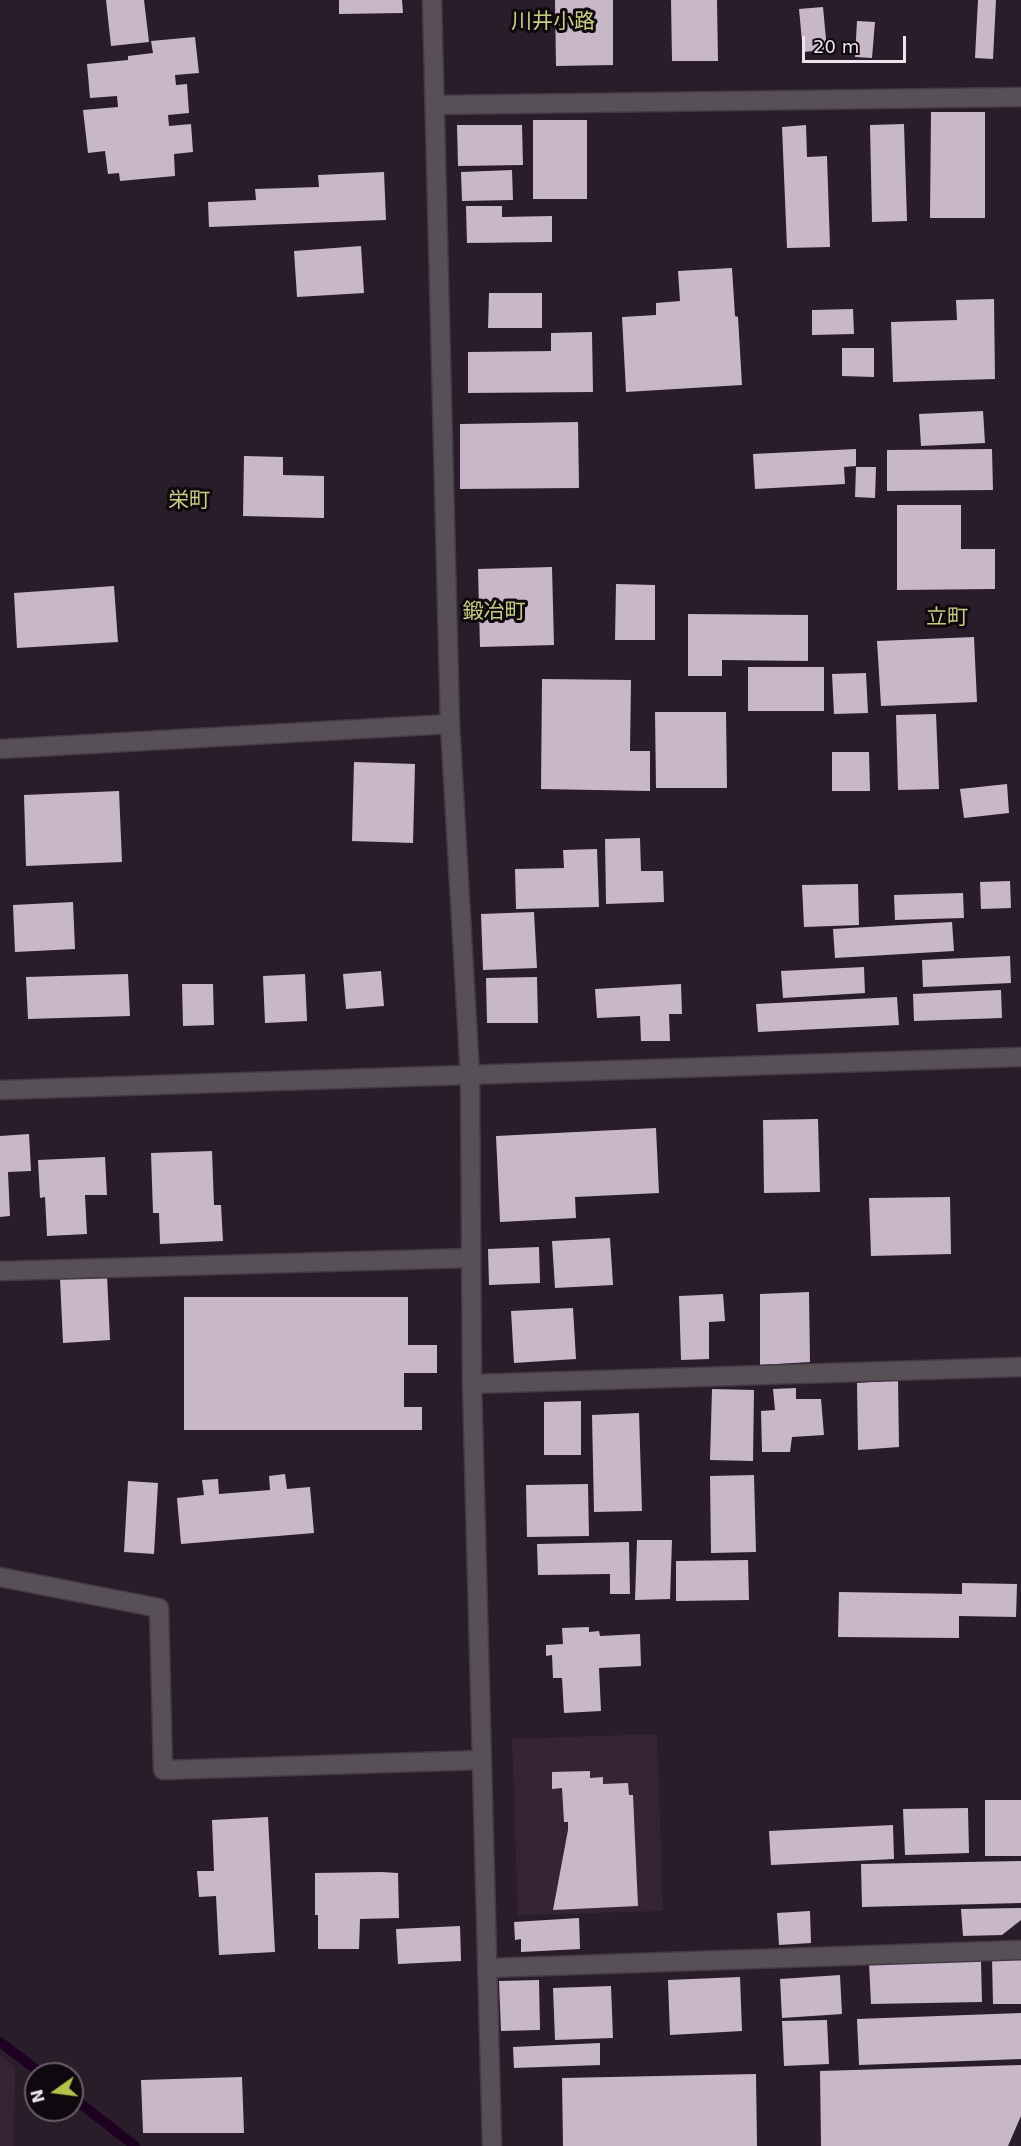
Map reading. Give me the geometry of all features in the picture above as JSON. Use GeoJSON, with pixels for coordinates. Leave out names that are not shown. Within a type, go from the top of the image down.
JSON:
{"type":"FeatureCollection","features":[{"type":"Feature","properties":{"kind":"street"},"geometry":{"type":"LineString","coordinates":[[432,0],[450,724],[470,1076],[472,1384],[492,2146]]}},
{"type":"Feature","properties":{"kind":"street"},"geometry":{"type":"LineString","coordinates":[[435,105],[1021,97]]}},
{"type":"Feature","properties":{"kind":"street"},"geometry":{"type":"LineString","coordinates":[[0,750],[450,724]]}},
{"type":"Feature","properties":{"kind":"street"},"geometry":{"type":"LineString","coordinates":[[0,1090],[1021,1056]]}},
{"type":"Feature","properties":{"kind":"street"},"geometry":{"type":"LineString","coordinates":[[0,1271],[471,1258]]}},
{"type":"Feature","properties":{"kind":"street"},"geometry":{"type":"LineString","coordinates":[[472,1384],[1021,1367]]}},
{"type":"Feature","properties":{"kind":"street"},"geometry":{"type":"LineString","coordinates":[[0,1577],[159,1608],[163,1770],[482,1760]]}},
{"type":"Feature","properties":{"kind":"street"},"geometry":{"type":"LineString","coordinates":[[488,1968],[1021,1950]]}},
{"type":"Feature","properties":{"kind":"shaded area"},"geometry":{"type":"Polygon","coordinates":[[[657,1734],[663,1911],[518,1915],[512,1739],[657,1734]]]}},
{"type":"Feature","properties":{"kind":"shaded area"},"geometry":{"type":"Polygon","coordinates":[[[0,2055],[15,2067],[14,2146],[0,2146],[0,2055]]]}},
{"type":"Feature","properties":{"kind":"building"},"geometry":{"type":"Polygon","coordinates":[[[106,0],[144,0],[149,42],[111,46],[106,0]]]}},
{"type":"Feature","properties":{"kind":"building"},"geometry":{"type":"Polygon","coordinates":[[[339,0],[402,0],[403,13],[339,14],[339,0]]]}},
{"type":"Feature","properties":{"kind":"building"},"geometry":{"type":"Polygon","coordinates":[[[555,0],[613,0],[613,65],[556,66],[555,0]]]}},
{"type":"Feature","properties":{"kind":"building"},"geometry":{"type":"Polygon","coordinates":[[[671,0],[717,0],[718,61],[672,61],[671,0]]]}},
{"type":"Feature","properties":{"kind":"building"},"geometry":{"type":"Polygon","coordinates":[[[978,0],[996,0],[993,59],[975,58],[978,0]]]}},
{"type":"Feature","properties":{"kind":"building"},"geometry":{"type":"Polygon","coordinates":[[[823,7],[827,50],[803,52],[799,9],[823,7]]]}},
{"type":"Feature","properties":{"kind":"building"},"geometry":{"type":"Polygon","coordinates":[[[857,21],[875,22],[872,58],[855,57],[857,21]]]}},
{"type":"Feature","properties":{"kind":"building"},"geometry":{"type":"Polygon","coordinates":[[[195,37],[199,73],[175,75],[176,85],[187,84],[189,113],[168,115],[169,126],[191,124],[193,152],[174,154],[175,176],[120,181],[119,173],[108,174],[105,151],[88,153],[83,110],[118,107],[117,96],[90,98],[87,64],[128,60],[128,56],[153,53],[151,41],[195,37]]]}},
{"type":"Feature","properties":{"kind":"building"},"geometry":{"type":"Polygon","coordinates":[[[931,112],[985,112],[985,218],[930,218],[931,112]]]}},
{"type":"Feature","properties":{"kind":"building"},"geometry":{"type":"Polygon","coordinates":[[[533,120],[587,120],[587,199],[533,199],[533,120]]]}},
{"type":"Feature","properties":{"kind":"building"},"geometry":{"type":"Polygon","coordinates":[[[904,124],[907,221],[872,222],[870,125],[904,124]]]}},
{"type":"Feature","properties":{"kind":"building"},"geometry":{"type":"Polygon","coordinates":[[[457,125],[522,125],[523,165],[458,166],[457,125]]]}},
{"type":"Feature","properties":{"kind":"building"},"geometry":{"type":"Polygon","coordinates":[[[806,125],[807,157],[827,156],[830,247],[787,248],[782,127],[806,125]]]}},
{"type":"Feature","properties":{"kind":"building"},"geometry":{"type":"Polygon","coordinates":[[[512,170],[513,200],[462,201],[461,172],[512,170]]]}},
{"type":"Feature","properties":{"kind":"building"},"geometry":{"type":"Polygon","coordinates":[[[384,172],[386,220],[209,227],[208,202],[256,200],[255,189],[319,187],[318,175],[384,172]]]}},
{"type":"Feature","properties":{"kind":"building"},"geometry":{"type":"Polygon","coordinates":[[[466,206],[502,206],[502,217],[552,216],[552,242],[467,243],[466,206]]]}},
{"type":"Feature","properties":{"kind":"building"},"geometry":{"type":"Polygon","coordinates":[[[361,246],[364,293],[297,297],[294,251],[361,246]]]}},
{"type":"Feature","properties":{"kind":"building"},"geometry":{"type":"Polygon","coordinates":[[[732,268],[735,316],[738,317],[742,385],[626,392],[622,317],[656,315],[656,303],[680,301],[678,271],[732,268]]]}},
{"type":"Feature","properties":{"kind":"building"},"geometry":{"type":"Polygon","coordinates":[[[489,293],[542,293],[542,328],[488,328],[489,293]]]}},
{"type":"Feature","properties":{"kind":"building"},"geometry":{"type":"Polygon","coordinates":[[[994,299],[995,379],[893,382],[891,322],[957,320],[956,300],[994,299]]]}},
{"type":"Feature","properties":{"kind":"building"},"geometry":{"type":"Polygon","coordinates":[[[853,309],[854,334],[812,335],[812,310],[853,309]]]}},
{"type":"Feature","properties":{"kind":"building"},"geometry":{"type":"Polygon","coordinates":[[[592,332],[593,392],[468,393],[468,352],[551,351],[551,333],[592,332]]]}},
{"type":"Feature","properties":{"kind":"building"},"geometry":{"type":"Polygon","coordinates":[[[842,348],[874,348],[874,377],[842,376],[842,348]]]}},
{"type":"Feature","properties":{"kind":"building"},"geometry":{"type":"Polygon","coordinates":[[[983,411],[985,443],[921,446],[919,414],[983,411]]]}},
{"type":"Feature","properties":{"kind":"building"},"geometry":{"type":"Polygon","coordinates":[[[578,422],[579,488],[460,489],[460,424],[578,422]]]}},
{"type":"Feature","properties":{"kind":"building"},"geometry":{"type":"Polygon","coordinates":[[[856,449],[856,466],[844,467],[845,484],[755,489],[753,454],[856,449]]]}},
{"type":"Feature","properties":{"kind":"building"},"geometry":{"type":"Polygon","coordinates":[[[992,449],[993,490],[887,491],[887,450],[992,449]]]}},
{"type":"Feature","properties":{"kind":"building"},"geometry":{"type":"Polygon","coordinates":[[[244,456],[283,457],[283,475],[324,476],[324,518],[243,516],[244,456]]]}},
{"type":"Feature","properties":{"kind":"building"},"geometry":{"type":"Polygon","coordinates":[[[856,467],[876,467],[875,498],[855,497],[856,467]]]}},
{"type":"Feature","properties":{"kind":"building"},"geometry":{"type":"Polygon","coordinates":[[[897,505],[961,505],[961,549],[995,549],[995,589],[897,590],[897,505]]]}},
{"type":"Feature","properties":{"kind":"building"},"geometry":{"type":"Polygon","coordinates":[[[552,567],[554,645],[480,647],[478,569],[552,567]]]}},
{"type":"Feature","properties":{"kind":"building"},"geometry":{"type":"Polygon","coordinates":[[[616,584],[655,585],[655,640],[615,640],[616,584]]]}},
{"type":"Feature","properties":{"kind":"building"},"geometry":{"type":"Polygon","coordinates":[[[114,586],[118,642],[17,648],[14,593],[114,586]]]}},
{"type":"Feature","properties":{"kind":"building"},"geometry":{"type":"Polygon","coordinates":[[[688,614],[808,615],[808,661],[722,660],[722,676],[688,676],[688,614]]]}},
{"type":"Feature","properties":{"kind":"building"},"geometry":{"type":"Polygon","coordinates":[[[974,637],[977,702],[881,706],[877,641],[974,637]]]}},
{"type":"Feature","properties":{"kind":"building"},"geometry":{"type":"Polygon","coordinates":[[[748,667],[824,667],[824,711],[748,711],[748,667]]]}},
{"type":"Feature","properties":{"kind":"building"},"geometry":{"type":"Polygon","coordinates":[[[866,673],[868,713],[834,714],[832,674],[866,673]]]}},
{"type":"Feature","properties":{"kind":"building"},"geometry":{"type":"Polygon","coordinates":[[[542,679],[631,680],[630,751],[650,751],[650,791],[541,789],[542,679]]]}},
{"type":"Feature","properties":{"kind":"building"},"geometry":{"type":"Polygon","coordinates":[[[655,712],[726,712],[727,788],[656,788],[655,712]]]}},
{"type":"Feature","properties":{"kind":"building"},"geometry":{"type":"Polygon","coordinates":[[[936,714],[939,789],[898,790],[896,715],[936,714]]]}},
{"type":"Feature","properties":{"kind":"building"},"geometry":{"type":"Polygon","coordinates":[[[832,752],[869,752],[870,791],[832,791],[832,752]]]}},
{"type":"Feature","properties":{"kind":"building"},"geometry":{"type":"Polygon","coordinates":[[[354,762],[415,764],[413,843],[352,841],[354,762]]]}},
{"type":"Feature","properties":{"kind":"building"},"geometry":{"type":"Polygon","coordinates":[[[1007,784],[1009,813],[964,818],[960,789],[1007,784]]]}},
{"type":"Feature","properties":{"kind":"building"},"geometry":{"type":"Polygon","coordinates":[[[119,791],[122,862],[26,866],[24,795],[119,791]]]}},
{"type":"Feature","properties":{"kind":"building"},"geometry":{"type":"Polygon","coordinates":[[[640,838],[641,871],[663,871],[664,902],[606,904],[605,839],[640,838]]]}},
{"type":"Feature","properties":{"kind":"building"},"geometry":{"type":"Polygon","coordinates":[[[597,849],[599,907],[516,909],[515,869],[564,868],[563,850],[597,849]]]}},
{"type":"Feature","properties":{"kind":"building"},"geometry":{"type":"Polygon","coordinates":[[[1010,881],[1011,908],[981,909],[980,882],[1010,881]]]}},
{"type":"Feature","properties":{"kind":"building"},"geometry":{"type":"Polygon","coordinates":[[[858,884],[859,925],[804,927],[802,885],[858,884]]]}},
{"type":"Feature","properties":{"kind":"building"},"geometry":{"type":"Polygon","coordinates":[[[963,893],[964,918],[895,920],[894,895],[963,893]]]}},
{"type":"Feature","properties":{"kind":"building"},"geometry":{"type":"Polygon","coordinates":[[[73,902],[75,949],[15,952],[13,905],[73,902]]]}},
{"type":"Feature","properties":{"kind":"building"},"geometry":{"type":"Polygon","coordinates":[[[534,912],[537,968],[483,970],[481,914],[534,912]]]}},
{"type":"Feature","properties":{"kind":"building"},"geometry":{"type":"Polygon","coordinates":[[[952,922],[954,951],[835,958],[833,929],[952,922]]]}},
{"type":"Feature","properties":{"kind":"building"},"geometry":{"type":"Polygon","coordinates":[[[1010,956],[1011,983],[923,987],[922,960],[1010,956]]]}},
{"type":"Feature","properties":{"kind":"building"},"geometry":{"type":"Polygon","coordinates":[[[864,967],[865,993],[783,998],[781,971],[864,967]]]}},
{"type":"Feature","properties":{"kind":"building"},"geometry":{"type":"Polygon","coordinates":[[[381,971],[384,1006],[346,1009],[343,974],[381,971]]]}},
{"type":"Feature","properties":{"kind":"building"},"geometry":{"type":"Polygon","coordinates":[[[128,974],[130,1016],[28,1019],[26,977],[128,974]]]}},
{"type":"Feature","properties":{"kind":"building"},"geometry":{"type":"Polygon","coordinates":[[[305,974],[307,1021],[265,1023],[263,976],[305,974]]]}},
{"type":"Feature","properties":{"kind":"building"},"geometry":{"type":"Polygon","coordinates":[[[537,977],[538,1023],[487,1023],[486,978],[537,977]]]}},
{"type":"Feature","properties":{"kind":"building"},"geometry":{"type":"Polygon","coordinates":[[[182,984],[213,984],[214,1025],[183,1026],[182,984]]]}},
{"type":"Feature","properties":{"kind":"building"},"geometry":{"type":"Polygon","coordinates":[[[681,984],[682,1014],[669,1014],[670,1041],[641,1041],[640,1016],[597,1018],[595,989],[681,984]]]}},
{"type":"Feature","properties":{"kind":"building"},"geometry":{"type":"Polygon","coordinates":[[[1001,990],[1002,1018],[914,1021],[913,994],[1001,990]]]}},
{"type":"Feature","properties":{"kind":"building"},"geometry":{"type":"Polygon","coordinates":[[[897,997],[899,1025],[758,1032],[756,1004],[897,997]]]}},
{"type":"Feature","properties":{"kind":"building"},"geometry":{"type":"Polygon","coordinates":[[[818,1119],[820,1192],[764,1193],[763,1120],[818,1119]]]}},
{"type":"Feature","properties":{"kind":"building"},"geometry":{"type":"Polygon","coordinates":[[[656,1128],[659,1193],[575,1197],[576,1218],[500,1222],[496,1136],[656,1128]]]}},
{"type":"Feature","properties":{"kind":"building"},"geometry":{"type":"Polygon","coordinates":[[[29,1134],[31,1171],[8,1172],[10,1216],[0,1217],[0,1136],[29,1134]]]}},
{"type":"Feature","properties":{"kind":"building"},"geometry":{"type":"Polygon","coordinates":[[[212,1151],[214,1205],[221,1205],[223,1241],[160,1244],[159,1213],[153,1213],[151,1153],[212,1151]]]}},
{"type":"Feature","properties":{"kind":"building"},"geometry":{"type":"Polygon","coordinates":[[[105,1157],[107,1195],[85,1195],[87,1234],[47,1236],[45,1197],[40,1198],[38,1160],[105,1157]]]}},
{"type":"Feature","properties":{"kind":"building"},"geometry":{"type":"Polygon","coordinates":[[[950,1197],[951,1254],[871,1256],[869,1198],[950,1197]]]}},
{"type":"Feature","properties":{"kind":"building"},"geometry":{"type":"Polygon","coordinates":[[[610,1238],[613,1285],[555,1288],[552,1241],[610,1238]]]}},
{"type":"Feature","properties":{"kind":"building"},"geometry":{"type":"Polygon","coordinates":[[[539,1247],[540,1283],[489,1285],[488,1249],[539,1247]]]}},
{"type":"Feature","properties":{"kind":"building"},"geometry":{"type":"Polygon","coordinates":[[[107,1275],[110,1340],[63,1343],[60,1278],[107,1275]]]}},
{"type":"Feature","properties":{"kind":"building"},"geometry":{"type":"Polygon","coordinates":[[[809,1292],[810,1362],[760,1365],[760,1294],[809,1292]]]}},
{"type":"Feature","properties":{"kind":"building"},"geometry":{"type":"Polygon","coordinates":[[[723,1294],[725,1321],[709,1322],[709,1359],[681,1360],[679,1296],[723,1294]]]}},
{"type":"Feature","properties":{"kind":"building"},"geometry":{"type":"Polygon","coordinates":[[[184,1297],[408,1297],[408,1345],[437,1345],[437,1373],[404,1373],[404,1407],[422,1407],[422,1430],[184,1430],[184,1297]]]}},
{"type":"Feature","properties":{"kind":"building"},"geometry":{"type":"Polygon","coordinates":[[[573,1308],[576,1359],[514,1363],[511,1311],[573,1308]]]}},
{"type":"Feature","properties":{"kind":"building"},"geometry":{"type":"Polygon","coordinates":[[[898,1380],[899,1447],[858,1450],[857,1383],[898,1380]]]}},
{"type":"Feature","properties":{"kind":"building"},"geometry":{"type":"Polygon","coordinates":[[[796,1388],[796,1399],[821,1399],[824,1435],[792,1437],[790,1452],[762,1452],[761,1411],[775,1410],[773,1389],[796,1388]]]}},
{"type":"Feature","properties":{"kind":"building"},"geometry":{"type":"Polygon","coordinates":[[[712,1389],[754,1390],[753,1461],[710,1460],[712,1389]]]}},
{"type":"Feature","properties":{"kind":"building"},"geometry":{"type":"Polygon","coordinates":[[[581,1401],[581,1455],[544,1455],[544,1402],[581,1401]]]}},
{"type":"Feature","properties":{"kind":"building"},"geometry":{"type":"Polygon","coordinates":[[[639,1413],[642,1511],[594,1512],[592,1415],[639,1413]]]}},
{"type":"Feature","properties":{"kind":"building"},"geometry":{"type":"Polygon","coordinates":[[[285,1474],[287,1489],[310,1487],[314,1533],[181,1544],[177,1498],[204,1495],[202,1480],[218,1479],[219,1494],[270,1490],[269,1476],[285,1474]]]}},
{"type":"Feature","properties":{"kind":"building"},"geometry":{"type":"Polygon","coordinates":[[[754,1475],[756,1552],[711,1553],[710,1476],[754,1475]]]}},
{"type":"Feature","properties":{"kind":"building"},"geometry":{"type":"Polygon","coordinates":[[[128,1481],[158,1483],[154,1554],[124,1552],[128,1481]]]}},
{"type":"Feature","properties":{"kind":"building"},"geometry":{"type":"Polygon","coordinates":[[[588,1484],[589,1536],[527,1537],[526,1485],[588,1484]]]}},
{"type":"Feature","properties":{"kind":"building"},"geometry":{"type":"Polygon","coordinates":[[[637,1540],[672,1540],[670,1599],[635,1600],[637,1540]]]}},
{"type":"Feature","properties":{"kind":"building"},"geometry":{"type":"Polygon","coordinates":[[[629,1542],[630,1594],[610,1594],[610,1574],[538,1575],[537,1544],[629,1542]]]}},
{"type":"Feature","properties":{"kind":"building"},"geometry":{"type":"Polygon","coordinates":[[[748,1560],[749,1600],[676,1601],[676,1561],[748,1560]]]}},
{"type":"Feature","properties":{"kind":"building"},"geometry":{"type":"Polygon","coordinates":[[[962,1583],[1017,1584],[1016,1617],[959,1616],[959,1638],[838,1637],[839,1592],[962,1594],[962,1583]]]}},
{"type":"Feature","properties":{"kind":"building"},"geometry":{"type":"Polygon","coordinates":[[[589,1627],[589,1632],[599,1631],[600,1636],[640,1634],[641,1666],[599,1668],[601,1711],[564,1713],[562,1678],[553,1678],[552,1655],[546,1656],[546,1645],[563,1644],[562,1628],[589,1627]]]}},
{"type":"Feature","properties":{"kind":"building"},"geometry":{"type":"Polygon","coordinates":[[[590,1771],[590,1778],[603,1777],[603,1784],[628,1783],[629,1795],[633,1795],[638,1906],[553,1910],[568,1822],[564,1822],[562,1788],[552,1789],[552,1772],[590,1771]]]}},
{"type":"Feature","properties":{"kind":"building"},"geometry":{"type":"Polygon","coordinates":[[[985,1800],[1021,1800],[1021,1856],[985,1856],[985,1800]]]}},
{"type":"Feature","properties":{"kind":"building"},"geometry":{"type":"Polygon","coordinates":[[[968,1808],[969,1853],[905,1855],[903,1809],[968,1808]]]}},
{"type":"Feature","properties":{"kind":"building"},"geometry":{"type":"Polygon","coordinates":[[[268,1817],[275,1952],[219,1955],[216,1896],[199,1897],[197,1871],[214,1871],[212,1820],[268,1817]]]}},
{"type":"Feature","properties":{"kind":"building"},"geometry":{"type":"Polygon","coordinates":[[[893,1825],[894,1859],[771,1865],[769,1831],[893,1825]]]}},
{"type":"Feature","properties":{"kind":"building"},"geometry":{"type":"Polygon","coordinates":[[[1021,1861],[1021,1903],[862,1907],[861,1864],[1021,1861]]]}},
{"type":"Feature","properties":{"kind":"building"},"geometry":{"type":"Polygon","coordinates":[[[315,1873],[398,1873],[399,1918],[360,1919],[359,1949],[318,1949],[315,1873]]]}},
{"type":"Feature","properties":{"kind":"building"},"geometry":{"type":"Polygon","coordinates":[[[1021,1908],[1021,1920],[1002,1935],[963,1936],[961,1909],[1021,1908]]]}},
{"type":"Feature","properties":{"kind":"building"},"geometry":{"type":"Polygon","coordinates":[[[810,1911],[811,1943],[779,1945],[777,1913],[810,1911]]]}},
{"type":"Feature","properties":{"kind":"building"},"geometry":{"type":"Polygon","coordinates":[[[579,1918],[580,1949],[521,1952],[521,1939],[515,1940],[514,1922],[579,1918]]]}},
{"type":"Feature","properties":{"kind":"building"},"geometry":{"type":"Polygon","coordinates":[[[460,1926],[461,1961],[398,1964],[396,1929],[460,1926]]]}},
{"type":"Feature","properties":{"kind":"building"},"geometry":{"type":"Polygon","coordinates":[[[1021,1958],[1021,2004],[993,2004],[992,1959],[1021,1958]]]}},
{"type":"Feature","properties":{"kind":"building"},"geometry":{"type":"Polygon","coordinates":[[[981,1961],[982,2002],[871,2004],[869,1963],[981,1961]]]}},
{"type":"Feature","properties":{"kind":"building"},"geometry":{"type":"Polygon","coordinates":[[[840,1975],[842,2014],[782,2018],[780,1979],[840,1975]]]}},
{"type":"Feature","properties":{"kind":"building"},"geometry":{"type":"Polygon","coordinates":[[[740,1977],[742,2031],[670,2035],[668,1980],[740,1977]]]}},
{"type":"Feature","properties":{"kind":"building"},"geometry":{"type":"Polygon","coordinates":[[[539,1980],[540,2030],[501,2031],[499,1981],[539,1980]]]}},
{"type":"Feature","properties":{"kind":"building"},"geometry":{"type":"Polygon","coordinates":[[[611,1986],[613,2038],[555,2040],[553,1988],[611,1986]]]}},
{"type":"Feature","properties":{"kind":"building"},"geometry":{"type":"Polygon","coordinates":[[[1021,2013],[1021,2059],[859,2065],[857,2019],[1021,2013]]]}},
{"type":"Feature","properties":{"kind":"building"},"geometry":{"type":"Polygon","coordinates":[[[827,2020],[829,2064],[784,2066],[782,2021],[827,2020]]]}},
{"type":"Feature","properties":{"kind":"building"},"geometry":{"type":"Polygon","coordinates":[[[600,2043],[600,2065],[514,2068],[513,2047],[600,2043]]]}},
{"type":"Feature","properties":{"kind":"building"},"geometry":{"type":"Polygon","coordinates":[[[1021,2065],[1021,2116],[1008,2146],[821,2146],[820,2071],[1021,2065]]]}},
{"type":"Feature","properties":{"kind":"building"},"geometry":{"type":"Polygon","coordinates":[[[756,2074],[757,2146],[563,2146],[562,2078],[756,2074]]]}},
{"type":"Feature","properties":{"kind":"building"},"geometry":{"type":"Polygon","coordinates":[[[242,2077],[244,2133],[143,2133],[141,2080],[242,2077]]]}},
{"type":"Feature","properties":{"kind":"waterway"},"geometry":{"type":"LineString","coordinates":[[0,2042],[26,2062]]}},
{"type":"Feature","properties":{"kind":"waterway"},"geometry":{"type":"LineString","coordinates":[[84,2106],[135,2146]]}},
{"type":"Feature","properties":{"kind":"district","name":"川井小路"},"geometry":{"type":"Point","coordinates":[553,23]}},
{"type":"Feature","properties":{"kind":"district","name":"栄町"},"geometry":{"type":"Point","coordinates":[189,502]}},
{"type":"Feature","properties":{"kind":"district","name":"鍛冶町"},"geometry":{"type":"Point","coordinates":[494,613]}},
{"type":"Feature","properties":{"kind":"district","name":"立町"},"geometry":{"type":"Point","coordinates":[947,619]}}]}
